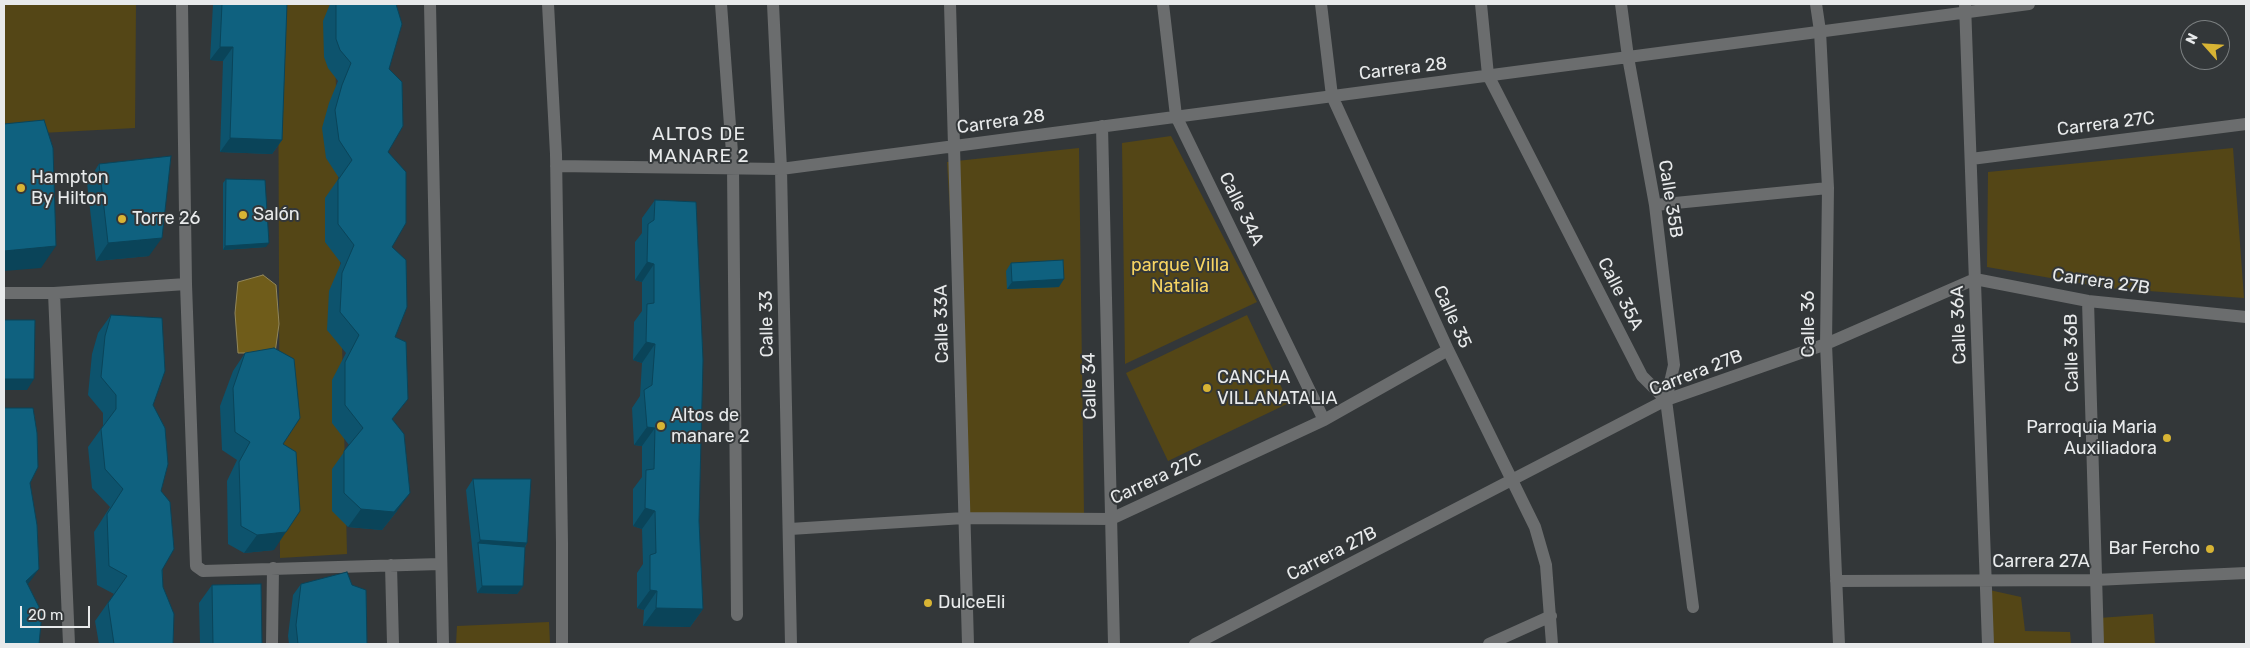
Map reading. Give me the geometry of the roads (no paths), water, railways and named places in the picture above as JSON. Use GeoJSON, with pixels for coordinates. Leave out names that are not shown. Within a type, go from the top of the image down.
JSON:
{"type":"FeatureCollection","features":[{"type":"Feature","properties":{"kind":"street"},"geometry":{"type":"LineString","coordinates":[[182,4],[186,284],[196,566],[203,571],[440,564]]}},
{"type":"Feature","properties":{"kind":"street"},"geometry":{"type":"LineString","coordinates":[[430,4],[443,644]]}},
{"type":"Feature","properties":{"kind":"street"},"geometry":{"type":"LineString","coordinates":[[548,4],[556,166],[562,644]]}},
{"type":"Feature","properties":{"kind":"street"},"geometry":{"type":"LineString","coordinates":[[721,4],[733,166],[737,615]]}},
{"type":"Feature","properties":{"kind":"street","name":"Calle 33"},"geometry":{"type":"LineString","coordinates":[[773,4],[781,168],[791,644]]}},
{"type":"Feature","properties":{"kind":"street","name":"Calle 33A"},"geometry":{"type":"LineString","coordinates":[[950,4],[968,644]]}},
{"type":"Feature","properties":{"kind":"street","name":"Calle 34A"},"geometry":{"type":"LineString","coordinates":[[1163,4],[1176,116],[1324,420]]}},
{"type":"Feature","properties":{"kind":"street","name":"Calle 35"},"geometry":{"type":"LineString","coordinates":[[1321,4],[1332,96],[1448,350],[1536,527],[1546,565],[1552,644]]}},
{"type":"Feature","properties":{"kind":"street","name":"Calle 35A"},"geometry":{"type":"LineString","coordinates":[[1481,4],[1488,75],[1642,376],[1666,400]]}},
{"type":"Feature","properties":{"kind":"street","name":"Calle 35B"},"geometry":{"type":"LineString","coordinates":[[1622,4],[1628,57],[1654,205],[1674,365],[1666,400]]}},
{"type":"Feature","properties":{"kind":"street","name":"Calle 36"},"geometry":{"type":"LineString","coordinates":[[1816,4],[1820,31],[1828,188],[1826,344],[1839,644]]}},
{"type":"Feature","properties":{"kind":"street","name":"Carrera 28"},"geometry":{"type":"LineString","coordinates":[[556,166],[733,166],[781,168],[1628,57],[1820,31],[1965,8],[2029,4]]}},
{"type":"Feature","properties":{"kind":"street","name":"Calle 36A"},"geometry":{"type":"LineString","coordinates":[[1965,8],[1988,644]]}},
{"type":"Feature","properties":{"kind":"street","name":"Carrera 27C"},"geometry":{"type":"LineString","coordinates":[[1971,160],[2246,124]]}},
{"type":"Feature","properties":{"kind":"street","name":"Calle 34"},"geometry":{"type":"LineString","coordinates":[[1102,126],[1114,644]]}},
{"type":"Feature","properties":{"kind":"street"},"geometry":{"type":"LineString","coordinates":[[1654,205],[1828,188]]}},
{"type":"Feature","properties":{"kind":"street","name":"Carrera 27B"},"geometry":{"type":"LineString","coordinates":[[1194,644],[1490,493],[1512,479],[1666,400],[1826,344],[1975,279],[2088,300],[2246,317]]}},
{"type":"Feature","properties":{"kind":"street"},"geometry":{"type":"LineString","coordinates":[[4,293],[54,293],[186,284]]}},
{"type":"Feature","properties":{"kind":"street"},"geometry":{"type":"LineString","coordinates":[[54,293],[69,644]]}},
{"type":"Feature","properties":{"kind":"street","name":"Calle 36B"},"geometry":{"type":"LineString","coordinates":[[2088,300],[2098,644]]}},
{"type":"Feature","properties":{"kind":"street","name":"Carrera 27C"},"geometry":{"type":"LineString","coordinates":[[790,529],[964,518],[1111,519],[1324,420],[1448,350]]}},
{"type":"Feature","properties":{"kind":"street"},"geometry":{"type":"LineString","coordinates":[[1666,400],[1694,607]]}},
{"type":"Feature","properties":{"kind":"street"},"geometry":{"type":"LineString","coordinates":[[390,565],[393,644]]}},
{"type":"Feature","properties":{"kind":"street"},"geometry":{"type":"LineString","coordinates":[[272,644],[274,568]]}},
{"type":"Feature","properties":{"kind":"street","name":"Carrera 27A"},"geometry":{"type":"LineString","coordinates":[[1836,581],[2095,580],[2246,573]]}},
{"type":"Feature","properties":{"kind":"street"},"geometry":{"type":"LineString","coordinates":[[1490,644],[1551,616]]}},
{"type":"Feature","properties":{"kind":"place","name":"Hampton By Hilton"},"geometry":{"type":"Point","coordinates":[21,188]}},
{"type":"Feature","properties":{"kind":"place","name":"Salón"},"geometry":{"type":"Point","coordinates":[243,215]}},
{"type":"Feature","properties":{"kind":"place","name":"Torre 26"},"geometry":{"type":"Point","coordinates":[122,219]}},
{"type":"Feature","properties":{"kind":"place","name":"CANCHA VILLANATALIA"},"geometry":{"type":"Point","coordinates":[1207,388]}},
{"type":"Feature","properties":{"kind":"place","name":"Altos de manare 2"},"geometry":{"type":"Point","coordinates":[661,426]}},
{"type":"Feature","properties":{"kind":"place","name":"Parroquia Maria Auxiliadora"},"geometry":{"type":"Point","coordinates":[2167,438]}},
{"type":"Feature","properties":{"kind":"place","name":"Bar Fercho"},"geometry":{"type":"Point","coordinates":[2210,549]}},
{"type":"Feature","properties":{"kind":"place","name":"DulceEli"},"geometry":{"type":"Point","coordinates":[928,603]}},
{"type":"Feature","properties":{"kind":"district","name":"ALTOS DE MANARE 2"},"geometry":{"type":"Point","coordinates":[699,146]}},
{"type":"Feature","properties":{"kind":"park label","name":"parque Villa Natalia"},"geometry":{"type":"Point","coordinates":[1180,276]}}]}
